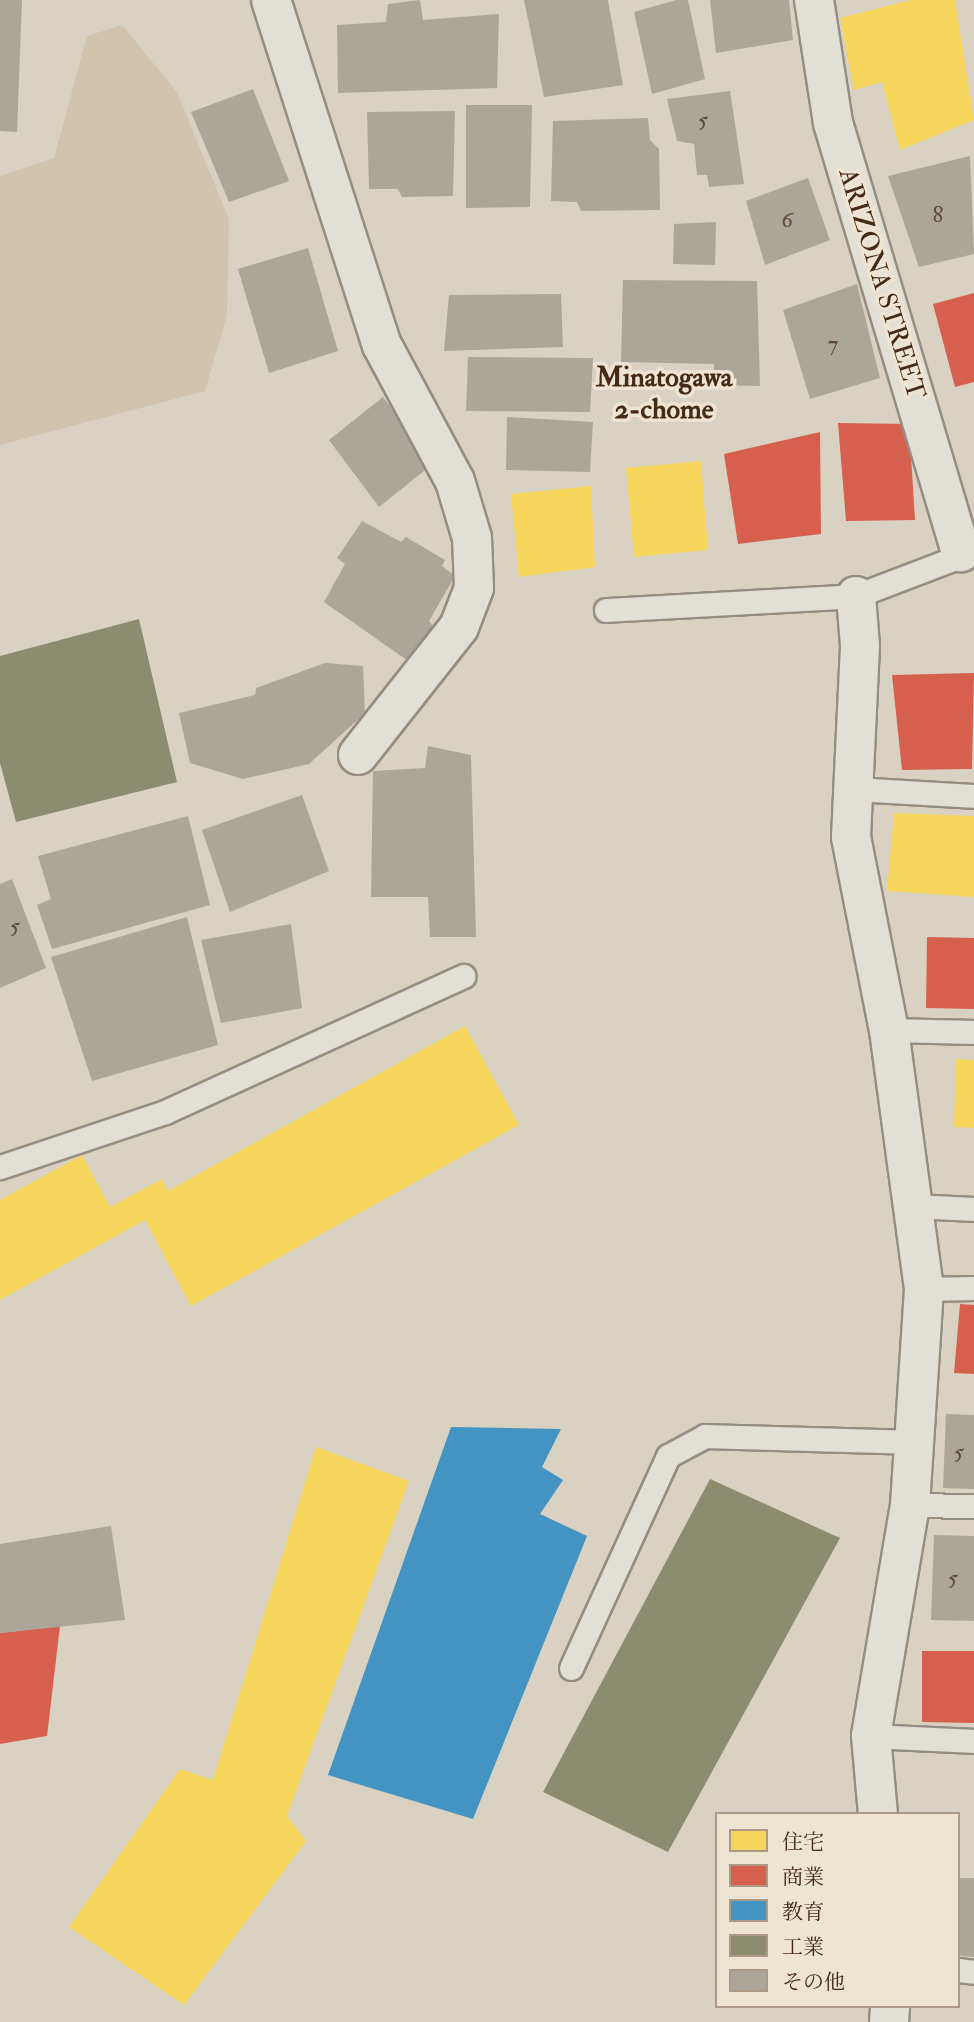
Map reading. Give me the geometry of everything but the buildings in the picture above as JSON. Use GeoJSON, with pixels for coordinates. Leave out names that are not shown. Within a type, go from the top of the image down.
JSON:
{"type":"FeatureCollection","features":[{"type":"Feature","properties":{"kind":"street"},"geometry":{"type":"LineString","coordinates":[[271,0],[382,345],[455,481],[472,538],[474,587],[459,627],[358,755]]}},
{"type":"Feature","properties":{"kind":"street","name":"ARIZONA STREET"},"geometry":{"type":"LineString","coordinates":[[814,0],[833,123],[967,552]]}},
{"type":"Feature","properties":{"kind":"street"},"geometry":{"type":"LineString","coordinates":[[856,596],[851,837],[889,1030],[924,1289],[909,1505],[871,1736],[878,1812]]}},
{"type":"Feature","properties":{"kind":"lane"},"geometry":{"type":"LineString","coordinates":[[606,610],[856,596],[967,552]]}},
{"type":"Feature","properties":{"kind":"lane"},"geometry":{"type":"LineString","coordinates":[[853,789],[974,796]]}},
{"type":"Feature","properties":{"kind":"lane"},"geometry":{"type":"LineString","coordinates":[[0,1167],[165,1112],[463,976]]}},
{"type":"Feature","properties":{"kind":"lane"},"geometry":{"type":"LineString","coordinates":[[889,1030],[974,1032]]}},
{"type":"Feature","properties":{"kind":"lane"},"geometry":{"type":"LineString","coordinates":[[913,1206],[974,1209]]}},
{"type":"Feature","properties":{"kind":"lane"},"geometry":{"type":"LineString","coordinates":[[924,1289],[974,1288]]}},
{"type":"Feature","properties":{"kind":"lane"},"geometry":{"type":"LineString","coordinates":[[571,1668],[668,1456],[705,1436],[914,1442]]}},
{"type":"Feature","properties":{"kind":"lane"},"geometry":{"type":"LineString","coordinates":[[909,1505],[974,1506]]}},
{"type":"Feature","properties":{"kind":"lane"},"geometry":{"type":"LineString","coordinates":[[871,1736],[974,1741]]}},
{"type":"Feature","properties":{"kind":"shaded area"},"geometry":{"type":"Polygon","coordinates":[[[122,25],[177,92],[229,219],[227,315],[205,391],[0,445],[0,176],[54,158],[87,36],[122,25]]]}},
{"type":"Feature","properties":{"kind":"district","name":"Minatogawa 2-chome"},"geometry":{"type":"Point","coordinates":[664,394]}}]}
